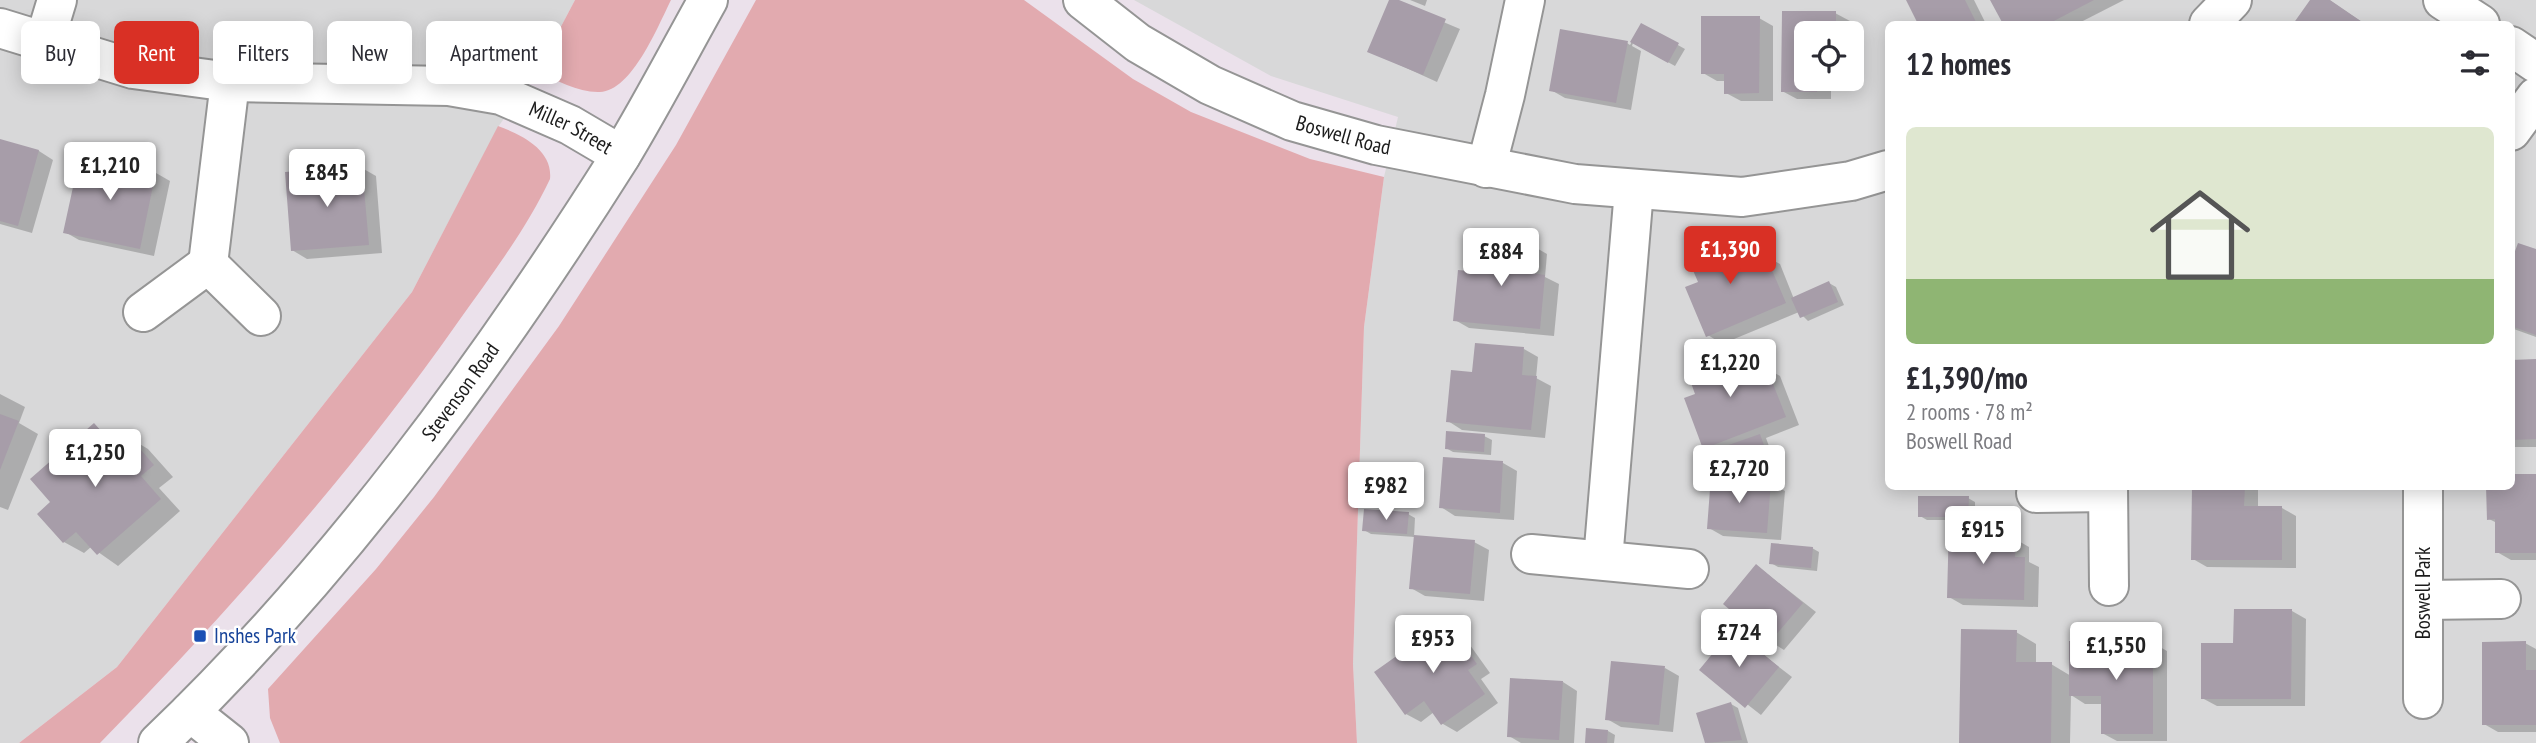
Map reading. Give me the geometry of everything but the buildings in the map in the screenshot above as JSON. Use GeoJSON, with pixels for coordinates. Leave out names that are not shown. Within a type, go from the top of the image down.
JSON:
{"type":"FeatureCollection","features":[{"type":"Feature","properties":{"kind":"street"},"geometry":{"type":"LineString","coordinates":[[51,21],[57,0]]}},
{"type":"Feature","properties":{"kind":"street","name":"Stevenson Road"},"geometry":{"type":"LineString","coordinates":[[158,743],[190,712],[312,578],[415,453],[521,306],[621,155],[708,0]]}},
{"type":"Feature","properties":{"kind":"street","name":"Boswell Road"},"geometry":{"type":"LineString","coordinates":[[1083,0],[1138,43],[1210,85],[1292,121],[1376,145],[1575,184],[1742,197],[1851,181],[1885,171]]}},
{"type":"Feature","properties":{"kind":"street"},"geometry":{"type":"LineString","coordinates":[[1486,168],[1525,0]]}},
{"type":"Feature","properties":{"kind":"street"},"geometry":{"type":"LineString","coordinates":[[2212,21],[2232,0]]}},
{"type":"Feature","properties":{"kind":"street"},"geometry":{"type":"LineString","coordinates":[[2443,0],[2475,21]]}},
{"type":"Feature","properties":{"kind":"street","name":"Miller Street"},"geometry":{"type":"LineString","coordinates":[[0,28],[21,35]]}},
{"type":"Feature","properties":{"kind":"street"},"geometry":{"type":"LineString","coordinates":[[2515,49],[2536,63]]}},
{"type":"Feature","properties":{"kind":"street","name":"Miller Street"},"geometry":{"type":"LineString","coordinates":[[100,59],[133,69],[213,80]]}},
{"type":"Feature","properties":{"kind":"street"},"geometry":{"type":"LineString","coordinates":[[143,312],[208,264],[230,84]]}},
{"type":"Feature","properties":{"kind":"street","name":"Miller Street"},"geometry":{"type":"LineString","coordinates":[[313,84],[449,86],[501,95],[570,125],[621,155]]}},
{"type":"Feature","properties":{"kind":"street"},"geometry":{"type":"LineString","coordinates":[[2515,125],[2536,96]]}},
{"type":"Feature","properties":{"kind":"street"},"geometry":{"type":"LineString","coordinates":[[1602,560],[1634,190]]}},
{"type":"Feature","properties":{"kind":"street"},"geometry":{"type":"LineString","coordinates":[[208,264],[261,316]]}},
{"type":"Feature","properties":{"kind":"street"},"geometry":{"type":"LineString","coordinates":[[2036,493],[2090,490]]}},
{"type":"Feature","properties":{"kind":"street"},"geometry":{"type":"LineString","coordinates":[[2108,490],[2109,586]]}},
{"type":"Feature","properties":{"kind":"street","name":"Boswell Park"},"geometry":{"type":"LineString","coordinates":[[2423,490],[2423,699]]}},
{"type":"Feature","properties":{"kind":"street"},"geometry":{"type":"LineString","coordinates":[[1531,554],[1689,569]]}},
{"type":"Feature","properties":{"kind":"street"},"geometry":{"type":"LineString","coordinates":[[2423,600],[2501,599]]}},
{"type":"Feature","properties":{"kind":"street"},"geometry":{"type":"LineString","coordinates":[[190,712],[229,743]]}},
{"type":"Feature","properties":{"kind":"shaded area"},"geometry":{"type":"Polygon","coordinates":[[[0,0],[575,0],[562,25],[562,21],[426,21],[426,84],[528,84],[498,127],[412,292],[117,667],[19,743],[0,743],[0,0]]]}},
{"type":"Feature","properties":{"kind":"shaded area"},"geometry":{"type":"Polygon","coordinates":[[[575,0],[671,0],[633,69],[612,89],[600,92],[562,82],[562,25],[575,0]]]}},
{"type":"Feature","properties":{"kind":"shaded area"},"geometry":{"type":"Polygon","coordinates":[[[756,0],[1024,0],[1133,79],[1191,112],[1310,159],[1384,177],[1364,327],[1353,664],[1357,743],[280,743],[270,718],[268,689],[376,569],[434,497],[559,326],[676,145],[756,0]]]}},
{"type":"Feature","properties":{"kind":"shaded area"},"geometry":{"type":"Polygon","coordinates":[[[1134,0],[2536,0],[2536,743],[1357,743],[1353,664],[1364,327],[1384,177],[1398,117],[1271,76],[1134,0]]]}},
{"type":"Feature","properties":{"kind":"shaded area"},"geometry":{"type":"Polygon","coordinates":[[[498,126],[526,139],[541,152],[550,169],[550,179],[507,253],[375,433],[242,592],[100,743],[19,743],[117,667],[412,292],[498,126]]]}},
{"type":"Feature","properties":{"kind":"place","name":"Inshes Park"},"geometry":{"type":"Point","coordinates":[200,636]}}]}
